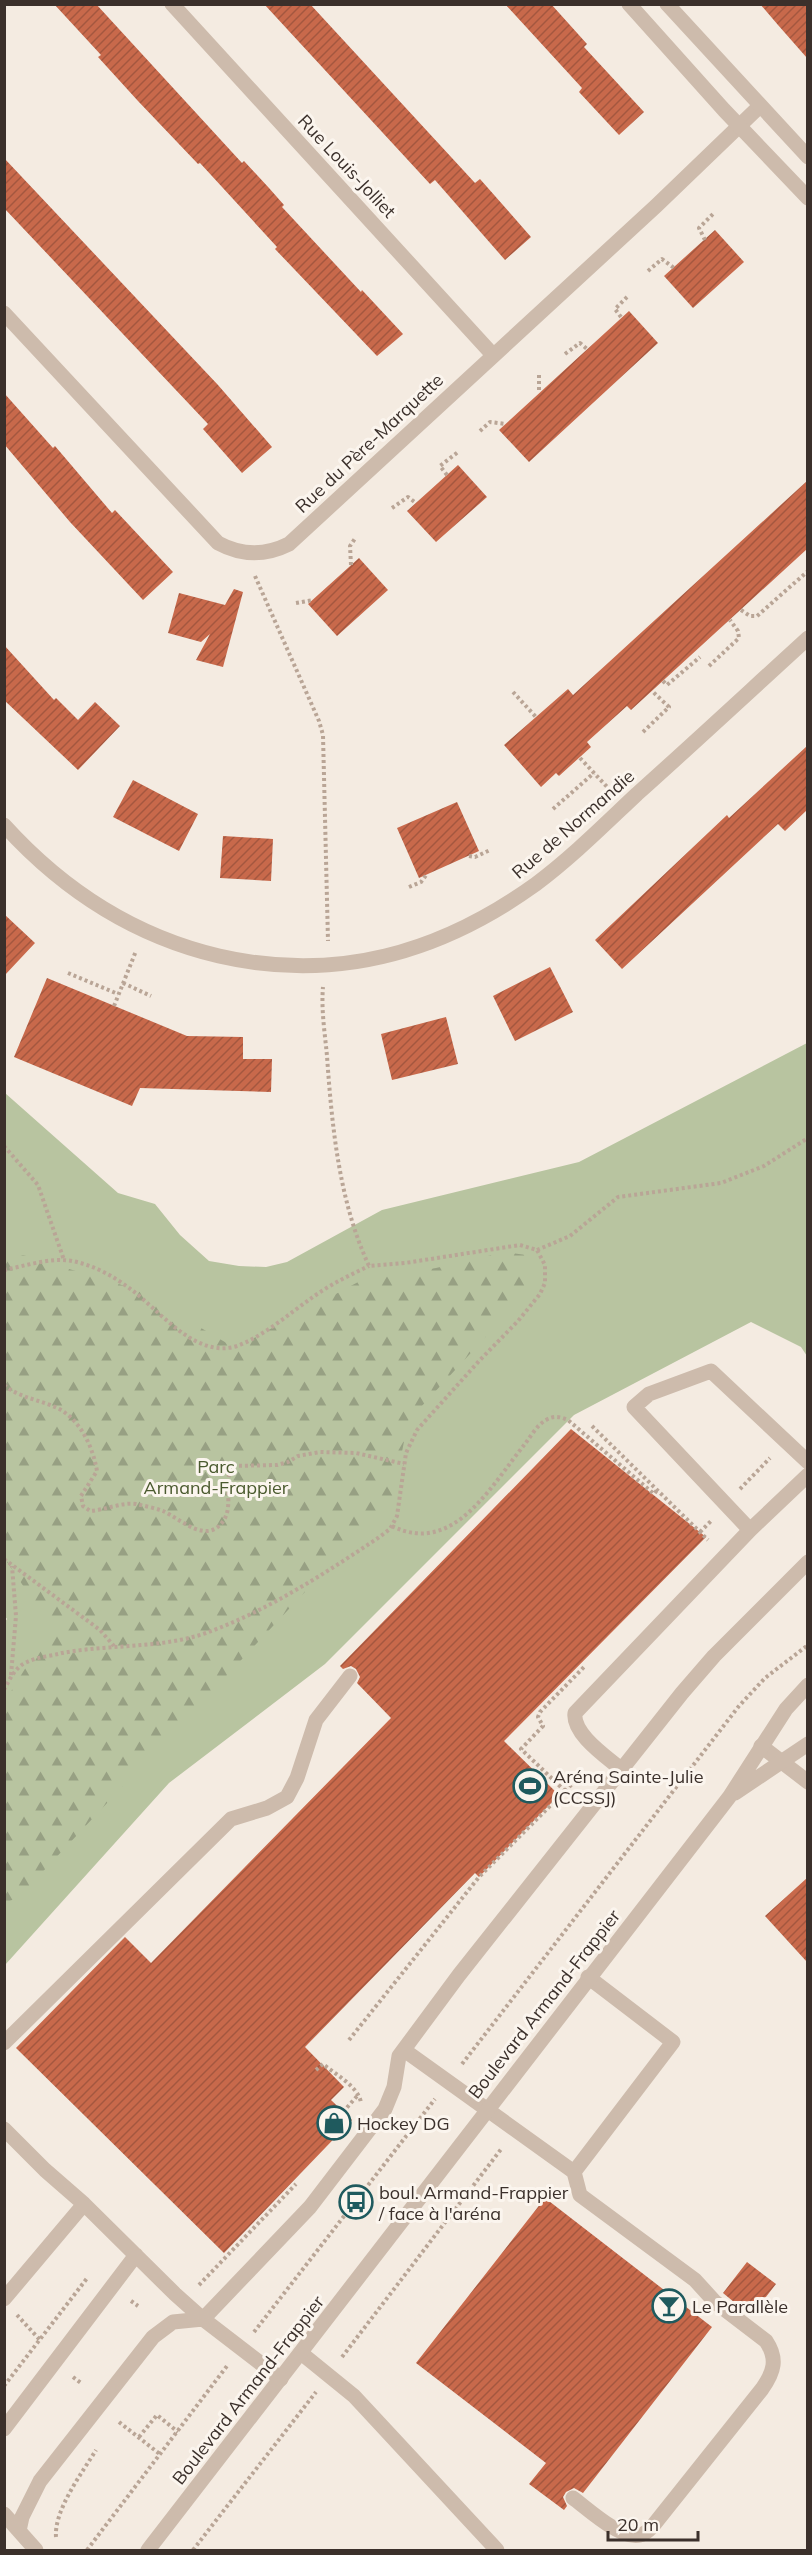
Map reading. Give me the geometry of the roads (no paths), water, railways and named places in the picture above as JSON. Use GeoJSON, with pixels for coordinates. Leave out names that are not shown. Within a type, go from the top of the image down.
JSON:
{"type":"FeatureCollection","features":[{"type":"Feature","properties":{"kind":"street","name":"Rue Louis-Jolliet"},"geometry":{"type":"LineString","coordinates":[[171,4],[493,355]]}},
{"type":"Feature","properties":{"kind":"street"},"geometry":{"type":"LineString","coordinates":[[629,4],[807,198]]}},
{"type":"Feature","properties":{"kind":"street"},"geometry":{"type":"LineString","coordinates":[[668,4],[807,157]]}},
{"type":"Feature","properties":{"kind":"street","name":"Rue du Père-Marquette"},"geometry":{"type":"LineString","coordinates":[[4,313],[218,543],[240,552],[265,553],[289,544],[656,206],[760,106]]}},
{"type":"Feature","properties":{"kind":"street","name":"Rue de Normandie"},"geometry":{"type":"LineString","coordinates":[[4,825],[39,861],[103,909],[144,931],[206,953],[268,965],[326,966],[390,956],[457,932],[511,901],[559,865],[807,638]]}},
{"type":"Feature","properties":{"kind":"street"},"geometry":{"type":"LineString","coordinates":[[750,1530],[634,1407],[649,1394],[711,1371],[807,1462]]}},
{"type":"Feature","properties":{"kind":"street"},"geometry":{"type":"LineString","coordinates":[[622,1770],[580,1733],[574,1720],[575,1713],[750,1530],[807,1475]]}},
{"type":"Feature","properties":{"kind":"street"},"geometry":{"type":"LineString","coordinates":[[19,2531],[26,2506],[40,2481],[153,2337],[173,2322],[203,2319],[310,2207],[385,2109],[394,2087],[397,2061],[459,1976],[698,1674],[807,1562]]}},
{"type":"Feature","properties":{"kind":"street"},"geometry":{"type":"LineString","coordinates":[[4,2043],[231,1819],[267,1808],[287,1797],[297,1778],[316,1720],[350,1676]]}},
{"type":"Feature","properties":{"kind":"street","name":"Boulevard Armand-Frappier"},"geometry":{"type":"LineString","coordinates":[[148,2550],[588,1977],[730,1796],[786,1708],[807,1685]]}},
{"type":"Feature","properties":{"kind":"street","name":"Boulevard Armand-Frappier"},"geometry":{"type":"LineString","coordinates":[[730,1796],[807,1744]]}},
{"type":"Feature","properties":{"kind":"street"},"geometry":{"type":"LineString","coordinates":[[761,1746],[807,1782]]}},
{"type":"Feature","properties":{"kind":"street"},"geometry":{"type":"LineString","coordinates":[[574,2172],[673,2042],[588,1977]]}},
{"type":"Feature","properties":{"kind":"street"},"geometry":{"type":"LineString","coordinates":[[404,2050],[574,2172],[580,2195],[695,2280],[715,2302],[766,2341],[771,2349],[774,2361],[773,2371],[762,2389],[652,2527],[643,2535],[632,2536],[613,2528],[573,2498]]}},
{"type":"Feature","properties":{"kind":"street"},"geometry":{"type":"LineString","coordinates":[[4,2129],[203,2319],[281,2379]]}},
{"type":"Feature","properties":{"kind":"street"},"geometry":{"type":"LineString","coordinates":[[9,2305],[84,2204]]}},
{"type":"Feature","properties":{"kind":"street"},"geometry":{"type":"LineString","coordinates":[[4,2429],[136,2255]]}},
{"type":"Feature","properties":{"kind":"street"},"geometry":{"type":"LineString","coordinates":[[301,2353],[354,2396],[497,2550]]}},
{"type":"Feature","properties":{"kind":"street"},"geometry":{"type":"LineString","coordinates":[[4,2514],[36,2550]]}},
{"type":"Feature","properties":{"kind":"place","name":"Aréna Sainte-Julie (CCSSJ)"},"geometry":{"type":"Point","coordinates":[530,1786]}},
{"type":"Feature","properties":{"kind":"place","name":"Hockey DG"},"geometry":{"type":"Point","coordinates":[334,2123]}},
{"type":"Feature","properties":{"kind":"place","name":"boul. Armand-Frappier / face à l'aréna"},"geometry":{"type":"Point","coordinates":[356,2202]}},
{"type":"Feature","properties":{"kind":"place","name":"Le Parallèle"},"geometry":{"type":"Point","coordinates":[669,2306]}},
{"type":"Feature","properties":{"kind":"park label","name":"Parc Armand-Frappier"},"geometry":{"type":"Point","coordinates":[216,1476]}}]}
